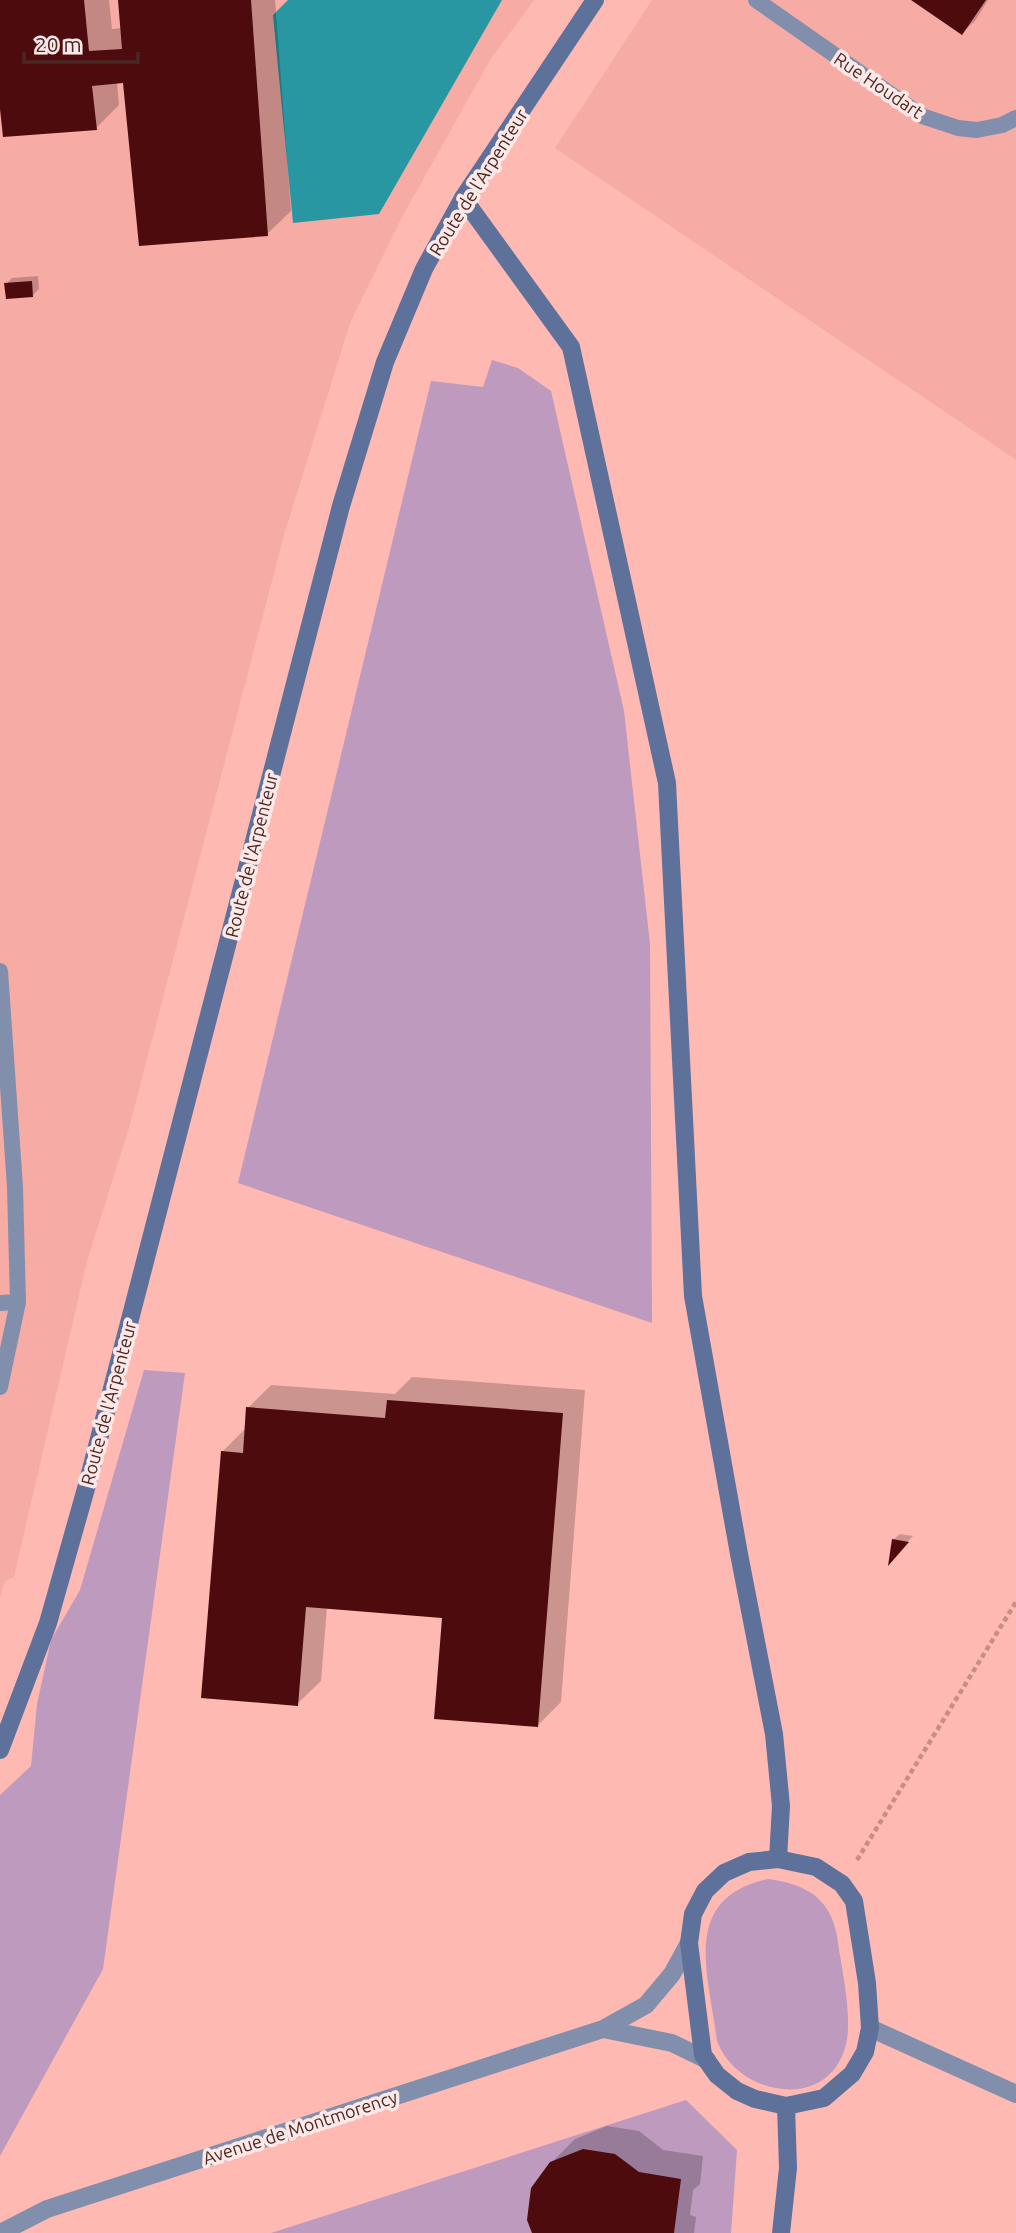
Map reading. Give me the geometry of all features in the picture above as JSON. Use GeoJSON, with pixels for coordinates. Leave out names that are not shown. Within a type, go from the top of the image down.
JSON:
{"type":"FeatureCollection","features":[{"type":"Feature","properties":{"kind":"street","name":"Route de l'Arpenteur"},"geometry":{"type":"LineString","coordinates":[[0,1750],[48,1623],[87,1485],[341,506],[385,362],[424,269],[463,198],[595,0]]}},
{"type":"Feature","properties":{"kind":"street"},"geometry":{"type":"LineString","coordinates":[[463,198],[571,347],[667,783],[693,1296],[739,1554],[775,1734],[781,1806],[778,1859]]}},
{"type":"Feature","properties":{"kind":"street"},"geometry":{"type":"LineString","coordinates":[[778,1859],[816,1867],[842,1884],[854,1901],[867,1983],[870,2028],[865,2052],[852,2074],[824,2098],[786,2106],[755,2099],[737,2091],[717,2075],[703,2055],[689,1943],[693,1914],[705,1891],[724,1873],[749,1863],[778,1859]]}},
{"type":"Feature","properties":{"kind":"street","name":"Avenue de Montmorency"},"geometry":{"type":"LineString","coordinates":[[0,2233],[47,2209],[603,2029],[646,2005],[671,1974],[689,1943]]}},
{"type":"Feature","properties":{"kind":"street"},"geometry":{"type":"LineString","coordinates":[[870,2028],[1016,2094]]}},
{"type":"Feature","properties":{"kind":"street","name":"Avenue de Montmorency"},"geometry":{"type":"LineString","coordinates":[[603,2029],[671,2043],[707,2060]]}},
{"type":"Feature","properties":{"kind":"street"},"geometry":{"type":"LineString","coordinates":[[781,2233],[788,2168],[786,2106]]}},
{"type":"Feature","properties":{"kind":"lane","name":"Rue Houdart"},"geometry":{"type":"LineString","coordinates":[[755,0],[922,116],[958,128],[977,130],[1002,125],[1016,118]]}},
{"type":"Feature","properties":{"kind":"lane"},"geometry":{"type":"LineString","coordinates":[[0,971],[15,1187],[18,1302],[0,1387]]}},
{"type":"Feature","properties":{"kind":"lane"},"geometry":{"type":"LineString","coordinates":[[0,1303],[18,1302]]}},
{"type":"Feature","properties":{"kind":"path"},"geometry":{"type":"LineString","coordinates":[[842,1884],[1016,1602]]}},
{"type":"Feature","properties":{"kind":"shaded area"},"geometry":{"type":"Polygon","coordinates":[[[0,0],[534,0],[490,60],[401,219],[350,323],[284,535],[129,1128],[87,1261],[14,1577],[5,1581],[0,1598],[0,0]]]}},
{"type":"Feature","properties":{"kind":"shaded area"},"geometry":{"type":"Polygon","coordinates":[[[652,0],[1016,0],[1016,460],[555,148],[652,0]]]}},
{"type":"Feature","properties":{"kind":"shaded area"},"geometry":{"type":"Polygon","coordinates":[[[492,360],[518,368],[551,391],[624,711],[650,944],[652,1323],[238,1183],[431,381],[483,387],[492,360]]]}},
{"type":"Feature","properties":{"kind":"shaded area"},"geometry":{"type":"Polygon","coordinates":[[[144,1370],[185,1373],[103,1969],[0,2156],[0,1795],[31,1766],[37,1704],[51,1640],[80,1590],[144,1370]]]}},
{"type":"Feature","properties":{"kind":"shaded area"},"geometry":{"type":"Polygon","coordinates":[[[768,1879],[804,1889],[822,1902],[834,1923],[844,1977],[848,2023],[845,2048],[835,2068],[820,2082],[802,2088],[782,2089],[762,2084],[743,2074],[728,2060],[717,2041],[706,1966],[706,1942],[711,1921],[721,1903],[740,1889],[768,1879]]]}},
{"type":"Feature","properties":{"kind":"shaded area"},"geometry":{"type":"Polygon","coordinates":[[[686,2100],[737,2150],[731,2233],[271,2233],[686,2100]]]}},
{"type":"Feature","properties":{"kind":"water"},"geometry":{"type":"Polygon","coordinates":[[[288,0],[502,0],[379,214],[293,223],[273,15],[288,0]]]}},
{"type":"Feature","properties":{"kind":"building"},"geometry":{"type":"Polygon","coordinates":[[[0,0],[84,0],[89,51],[122,49],[118,0],[251,0],[268,236],[139,246],[123,83],[92,86],[97,130],[3,137],[0,109],[0,0]]]}},
{"type":"Feature","properties":{"kind":"building"},"geometry":{"type":"Polygon","coordinates":[[[911,0],[986,0],[962,35],[911,0]]]}},
{"type":"Feature","properties":{"kind":"building"},"geometry":{"type":"Polygon","coordinates":[[[32,281],[33,297],[6,299],[4,283],[32,281]]]}},
{"type":"Feature","properties":{"kind":"building"},"geometry":{"type":"Polygon","coordinates":[[[387,1400],[563,1413],[538,1727],[434,1719],[442,1618],[306,1607],[298,1706],[201,1698],[221,1451],[243,1453],[246,1407],[385,1418],[387,1400]]]}},
{"type":"Feature","properties":{"kind":"building"},"geometry":{"type":"Polygon","coordinates":[[[892,1539],[909,1542],[888,1566],[892,1539]]]}},
{"type":"Feature","properties":{"kind":"building"},"geometry":{"type":"Polygon","coordinates":[[[583,2149],[615,2154],[639,2172],[681,2179],[674,2233],[532,2233],[527,2220],[531,2188],[550,2162],[583,2149]]]}}]}
